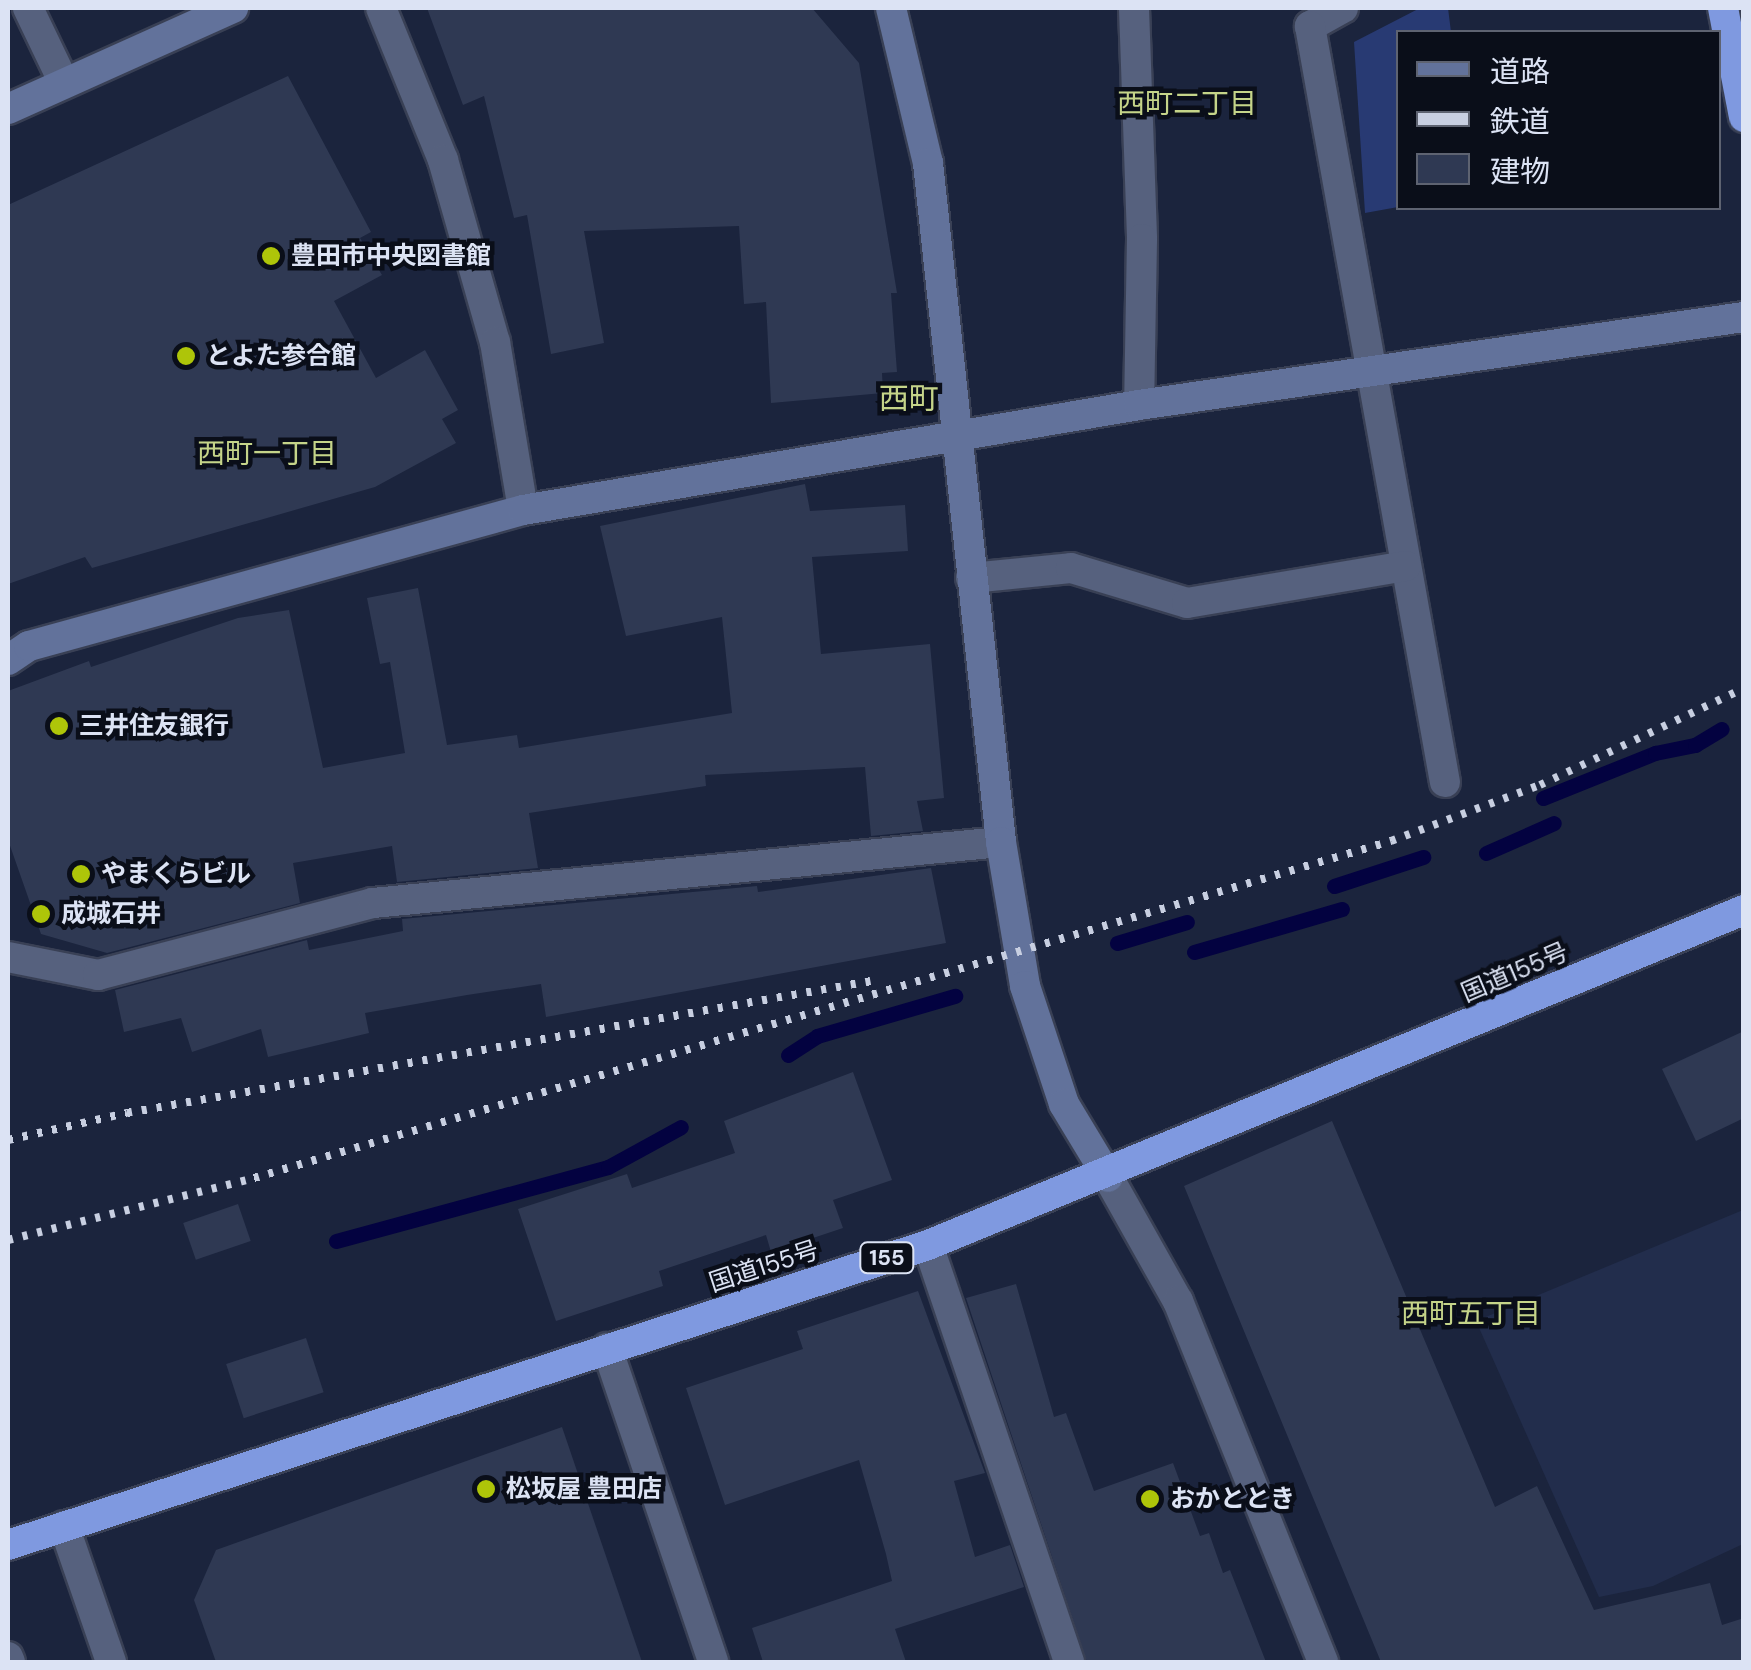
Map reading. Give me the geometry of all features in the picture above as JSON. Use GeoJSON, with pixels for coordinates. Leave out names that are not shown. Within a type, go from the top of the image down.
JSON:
{"type":"FeatureCollection","features":[{"type":"Feature","properties":{"kind":"highway"},"geometry":{"type":"LineString","coordinates":[[1723,8],[1744,118]]}},
{"type":"Feature","properties":{"kind":"highway","name":"国道155号"},"geometry":{"type":"LineString","coordinates":[[8,1544],[928,1245],[1108,1176],[1744,910]]}},
{"type":"Feature","properties":{"kind":"street"},"geometry":{"type":"LineString","coordinates":[[28,8],[64,83]]}},
{"type":"Feature","properties":{"kind":"street"},"geometry":{"type":"LineString","coordinates":[[8,109],[233,8]]}},
{"type":"Feature","properties":{"kind":"street"},"geometry":{"type":"LineString","coordinates":[[381,8],[443,160],[495,342],[523,510]]}},
{"type":"Feature","properties":{"kind":"street"},"geometry":{"type":"LineString","coordinates":[[891,8],[928,163],[954,436],[1001,842],[1025,986],[1064,1104],[1178,1301],[1322,1662]]}},
{"type":"Feature","properties":{"kind":"street"},"geometry":{"type":"LineString","coordinates":[[1134,8],[1142,239],[1139,405]]}},
{"type":"Feature","properties":{"kind":"street"},"geometry":{"type":"LineString","coordinates":[[1343,8],[1310,26],[1369,376],[1445,782]]}},
{"type":"Feature","properties":{"kind":"street"},"geometry":{"type":"LineString","coordinates":[[8,660],[30,646],[523,510],[1139,405],[1369,376],[1744,318]]}},
{"type":"Feature","properties":{"kind":"street"},"geometry":{"type":"LineString","coordinates":[[971,578],[1071,568],[1187,603],[1406,566]]}},
{"type":"Feature","properties":{"kind":"street"},"geometry":{"type":"LineString","coordinates":[[8,957],[98,974],[373,903],[1001,842]]}},
{"type":"Feature","properties":{"kind":"street"},"geometry":{"type":"LineString","coordinates":[[928,1245],[1069,1662]]}},
{"type":"Feature","properties":{"kind":"street"},"geometry":{"type":"LineString","coordinates":[[607,1348],[713,1662]]}},
{"type":"Feature","properties":{"kind":"street"},"geometry":{"type":"LineString","coordinates":[[64,1526],[112,1662]]}},
{"type":"Feature","properties":{"kind":"shaded area"},"geometry":{"type":"Polygon","coordinates":[[[1420,8],[1448,8],[1451,30],[1396,30],[1396,207],[1365,213],[1354,42],[1420,8]]]}},
{"type":"Feature","properties":{"kind":"shaded area"},"geometry":{"type":"Polygon","coordinates":[[[1743,1210],[1743,1544],[1653,1586],[1599,1597],[1476,1321],[1743,1210]]]}},
{"type":"Feature","properties":{"kind":"building"},"geometry":{"type":"Polygon","coordinates":[[[427,8],[812,8],[859,63],[897,293],[891,293],[897,372],[882,373],[883,393],[771,403],[766,302],[744,304],[739,226],[584,231],[604,343],[551,354],[527,215],[514,218],[484,96],[463,105],[427,8]]]}},
{"type":"Feature","properties":{"kind":"building","name":"とよた参合館"},"geometry":{"type":"Polygon","coordinates":[[[288,76],[371,232],[360,238],[382,275],[334,301],[376,378],[425,350],[458,410],[442,419],[456,443],[375,487],[92,568],[85,557],[8,584],[8,205],[288,76]]]}},
{"type":"Feature","properties":{"kind":"building"},"geometry":{"type":"Polygon","coordinates":[[[805,484],[810,511],[905,505],[908,551],[812,557],[821,654],[930,644],[944,798],[917,801],[923,831],[871,836],[865,767],[705,775],[706,786],[529,813],[538,868],[397,882],[392,846],[293,863],[300,903],[107,953],[41,934],[8,840],[8,691],[89,661],[91,667],[238,618],[289,610],[323,768],[405,753],[390,662],[380,664],[367,598],[418,588],[447,745],[517,735],[519,748],[732,713],[722,617],[626,636],[600,526],[805,484]]]}},
{"type":"Feature","properties":{"kind":"building"},"geometry":{"type":"Polygon","coordinates":[[[931,868],[946,943],[546,1017],[541,984],[365,1013],[369,1033],[268,1057],[261,1029],[192,1052],[181,1018],[124,1032],[115,990],[307,940],[309,950],[403,931],[402,919],[757,886],[758,892],[931,868]]]}},
{"type":"Feature","properties":{"kind":"building"},"geometry":{"type":"Polygon","coordinates":[[[1744,1031],[1744,1118],[1696,1141],[1662,1069],[1744,1031]]]}},
{"type":"Feature","properties":{"kind":"building"},"geometry":{"type":"Polygon","coordinates":[[[853,1072],[892,1180],[833,1200],[843,1228],[771,1252],[766,1235],[659,1271],[663,1286],[556,1321],[518,1209],[627,1174],[632,1188],[735,1153],[724,1121],[853,1072]]]}},
{"type":"Feature","properties":{"kind":"building"},"geometry":{"type":"Polygon","coordinates":[[[1332,1121],[1495,1507],[1537,1486],[1594,1610],[1710,1583],[1722,1625],[1744,1618],[1744,1662],[1381,1662],[1184,1186],[1332,1121]]]}},
{"type":"Feature","properties":{"kind":"building"},"geometry":{"type":"Polygon","coordinates":[[[238,1204],[251,1241],[196,1260],[183,1223],[238,1204]]]}},
{"type":"Feature","properties":{"kind":"building"},"geometry":{"type":"Polygon","coordinates":[[[1016,1284],[1054,1417],[1066,1413],[1094,1491],[1173,1463],[1200,1536],[1209,1533],[1223,1573],[1230,1570],[1266,1662],[1087,1662],[966,1298],[1016,1284]]]}},
{"type":"Feature","properties":{"kind":"building"},"geometry":{"type":"Polygon","coordinates":[[[918,1291],[985,1473],[954,1481],[975,1557],[1010,1545],[1024,1587],[895,1629],[906,1662],[763,1662],[752,1628],[892,1581],[886,1554],[859,1460],[725,1505],[686,1388],[803,1349],[797,1331],[918,1291]]]}},
{"type":"Feature","properties":{"kind":"building"},"geometry":{"type":"Polygon","coordinates":[[[306,1338],[324,1392],[244,1418],[226,1364],[306,1338]]]}},
{"type":"Feature","properties":{"kind":"building","name":"松坂屋 豊田店"},"geometry":{"type":"Polygon","coordinates":[[[562,1427],[642,1662],[216,1662],[194,1600],[216,1550],[562,1427]]]}},
{"type":"Feature","properties":{"kind":"waterway"},"geometry":{"type":"LineString","coordinates":[[1543,798],[1655,753],[1695,745],[1722,729]]}},
{"type":"Feature","properties":{"kind":"waterway"},"geometry":{"type":"LineString","coordinates":[[1486,853],[1554,823]]}},
{"type":"Feature","properties":{"kind":"waterway"},"geometry":{"type":"LineString","coordinates":[[1334,886],[1423,857]]}},
{"type":"Feature","properties":{"kind":"waterway"},"geometry":{"type":"LineString","coordinates":[[1194,952],[1342,909]]}},
{"type":"Feature","properties":{"kind":"waterway"},"geometry":{"type":"LineString","coordinates":[[1117,943],[1187,922]]}},
{"type":"Feature","properties":{"kind":"waterway"},"geometry":{"type":"LineString","coordinates":[[788,1055],[817,1036],[955,996]]}},
{"type":"Feature","properties":{"kind":"waterway"},"geometry":{"type":"LineString","coordinates":[[336,1241],[608,1167],[681,1127]]}},
{"type":"Feature","properties":{"kind":"railway"},"geometry":{"type":"LineString","coordinates":[[8,1240],[254,1178],[1391,841],[1540,785],[1744,688]]}},
{"type":"Feature","properties":{"kind":"railway"},"geometry":{"type":"LineString","coordinates":[[8,1140],[127,1113],[877,980]]}},
{"type":"Feature","properties":{"kind":"place","name":"豊田市中央図書館"},"geometry":{"type":"Point","coordinates":[271,256]}},
{"type":"Feature","properties":{"kind":"place","name":"とよた参合館"},"geometry":{"type":"Point","coordinates":[186,356]}},
{"type":"Feature","properties":{"kind":"place","name":"三井住友銀行"},"geometry":{"type":"Point","coordinates":[59,726]}},
{"type":"Feature","properties":{"kind":"place","name":"やまくらビル"},"geometry":{"type":"Point","coordinates":[81,874]}},
{"type":"Feature","properties":{"kind":"place","name":"成城石井"},"geometry":{"type":"Point","coordinates":[41,914]}},
{"type":"Feature","properties":{"kind":"place","name":"松坂屋 豊田店"},"geometry":{"type":"Point","coordinates":[486,1489]}},
{"type":"Feature","properties":{"kind":"place","name":"おかととき"},"geometry":{"type":"Point","coordinates":[1150,1499]}},
{"type":"Feature","properties":{"kind":"district","name":"西町二丁目"},"geometry":{"type":"Point","coordinates":[1187,104]}},
{"type":"Feature","properties":{"kind":"district","name":"西町"},"geometry":{"type":"Point","coordinates":[909,399]}},
{"type":"Feature","properties":{"kind":"district","name":"西町一丁目"},"geometry":{"type":"Point","coordinates":[267,454]}},
{"type":"Feature","properties":{"kind":"district","name":"西町五丁目"},"geometry":{"type":"Point","coordinates":[1471,1314]}}]}
